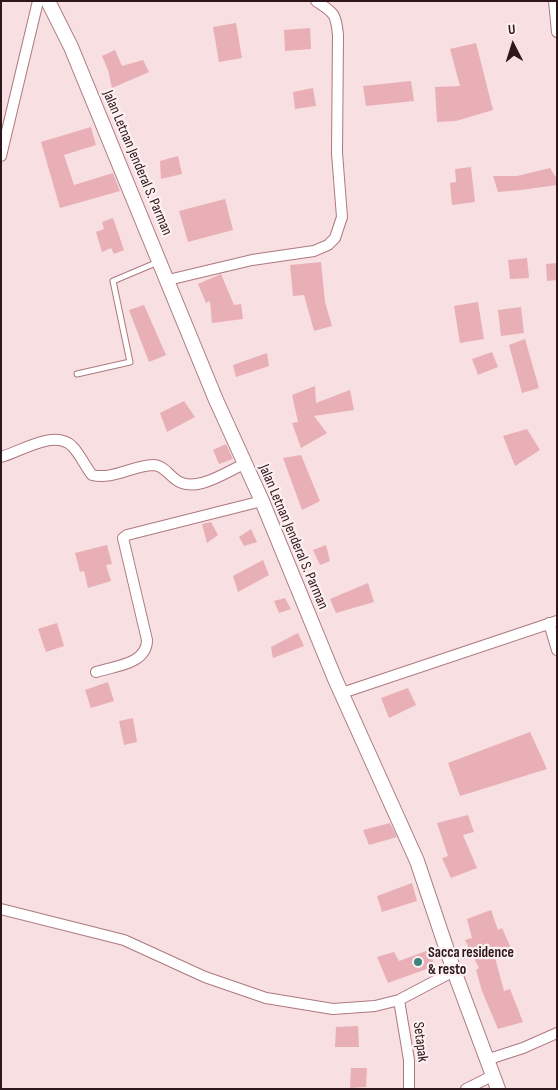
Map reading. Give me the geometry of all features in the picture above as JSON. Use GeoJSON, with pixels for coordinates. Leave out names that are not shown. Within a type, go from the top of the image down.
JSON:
{"type":"FeatureCollection","features":[{"type":"Feature","properties":{"kind":"street"},"geometry":{"type":"LineString","coordinates":[[1,156],[6,123],[38,1]]}},
{"type":"Feature","properties":{"kind":"street","name":"Jalan Letnan Jenderal S. Parman"},"geometry":{"type":"LineString","coordinates":[[48,1],[71,47],[244,464],[262,501],[342,693],[417,861],[454,971],[498,1089]]}},
{"type":"Feature","properties":{"kind":"street"},"geometry":{"type":"LineString","coordinates":[[168,280],[252,260],[314,251],[328,245],[335,238],[342,217],[337,153],[337,18],[330,9],[316,1]]}},
{"type":"Feature","properties":{"kind":"street"},"geometry":{"type":"LineString","coordinates":[[554,1],[557,32]]}},
{"type":"Feature","properties":{"kind":"street"},"geometry":{"type":"LineString","coordinates":[[1,457],[49,440],[63,440],[72,446],[92,475],[107,477],[139,467],[155,465],[166,470],[177,481],[188,484],[208,481],[244,464]]}},
{"type":"Feature","properties":{"kind":"street"},"geometry":{"type":"LineString","coordinates":[[96,672],[141,658],[147,650],[147,640],[123,538],[127,534],[262,501]]}},
{"type":"Feature","properties":{"kind":"street"},"geometry":{"type":"LineString","coordinates":[[342,693],[553,622],[557,650]]}},
{"type":"Feature","properties":{"kind":"street"},"geometry":{"type":"LineString","coordinates":[[1,909],[124,940],[205,977],[266,998],[333,1009],[375,1006],[398,1000],[454,971]]}},
{"type":"Feature","properties":{"kind":"street","name":"Setapak"},"geometry":{"type":"LineString","coordinates":[[398,1000],[409,1054],[409,1089]]}},
{"type":"Feature","properties":{"kind":"street"},"geometry":{"type":"LineString","coordinates":[[486,1060],[523,1048],[557,1032]]}},
{"type":"Feature","properties":{"kind":"street"},"geometry":{"type":"LineString","coordinates":[[466,1089],[492,1076]]}},
{"type":"Feature","properties":{"kind":"lane"},"geometry":{"type":"LineString","coordinates":[[77,374],[130,362],[112,281],[161,261]]}},
{"type":"Feature","properties":{"kind":"building"},"geometry":{"type":"Polygon","coordinates":[[[236,23],[242,58],[219,62],[213,27],[236,23]]]}},
{"type":"Feature","properties":{"kind":"building"},"geometry":{"type":"Polygon","coordinates":[[[310,28],[311,49],[285,51],[284,30],[310,28]]]}},
{"type":"Feature","properties":{"kind":"building"},"geometry":{"type":"Polygon","coordinates":[[[476,43],[493,110],[456,121],[437,122],[435,87],[460,86],[450,49],[476,43]]]}},
{"type":"Feature","properties":{"kind":"building"},"geometry":{"type":"Polygon","coordinates":[[[115,50],[122,66],[143,60],[149,72],[112,88],[108,70],[102,56],[115,50]]]}},
{"type":"Feature","properties":{"kind":"building"},"geometry":{"type":"Polygon","coordinates":[[[411,81],[414,101],[366,106],[363,86],[411,81]]]}},
{"type":"Feature","properties":{"kind":"building"},"geometry":{"type":"Polygon","coordinates":[[[313,88],[316,106],[295,109],[293,92],[313,88]]]}},
{"type":"Feature","properties":{"kind":"building"},"geometry":{"type":"Polygon","coordinates":[[[91,127],[96,145],[64,155],[74,185],[113,173],[120,191],[60,208],[41,142],[91,127]]]}},
{"type":"Feature","properties":{"kind":"building"},"geometry":{"type":"Polygon","coordinates":[[[178,156],[182,174],[161,179],[160,161],[178,156]]]}},
{"type":"Feature","properties":{"kind":"building"},"geometry":{"type":"Polygon","coordinates":[[[471,167],[475,202],[452,205],[450,183],[456,182],[455,169],[471,167]]]}},
{"type":"Feature","properties":{"kind":"building"},"geometry":{"type":"Polygon","coordinates":[[[550,168],[557,179],[557,185],[498,192],[493,176],[517,176],[550,168]]]}},
{"type":"Feature","properties":{"kind":"building"},"geometry":{"type":"Polygon","coordinates":[[[225,199],[233,230],[188,242],[179,211],[225,199]]]}},
{"type":"Feature","properties":{"kind":"building"},"geometry":{"type":"Polygon","coordinates":[[[113,218],[124,250],[114,254],[111,248],[102,252],[96,232],[104,229],[102,222],[113,218]]]}},
{"type":"Feature","properties":{"kind":"building"},"geometry":{"type":"Polygon","coordinates":[[[527,258],[529,278],[510,279],[508,260],[527,258]]]}},
{"type":"Feature","properties":{"kind":"building"},"geometry":{"type":"Polygon","coordinates":[[[321,262],[325,302],[332,326],[314,331],[304,295],[293,296],[290,265],[321,262]]]}},
{"type":"Feature","properties":{"kind":"building"},"geometry":{"type":"Polygon","coordinates":[[[557,263],[557,280],[547,281],[546,264],[557,263]]]}},
{"type":"Feature","properties":{"kind":"building"},"geometry":{"type":"Polygon","coordinates":[[[221,274],[234,305],[241,304],[243,319],[212,323],[210,301],[206,303],[198,284],[221,274]]]}},
{"type":"Feature","properties":{"kind":"building"},"geometry":{"type":"Polygon","coordinates":[[[478,302],[484,339],[460,343],[454,306],[478,302]]]}},
{"type":"Feature","properties":{"kind":"building"},"geometry":{"type":"Polygon","coordinates":[[[144,305],[166,355],[149,362],[129,310],[144,305]]]}},
{"type":"Feature","properties":{"kind":"building"},"geometry":{"type":"Polygon","coordinates":[[[521,307],[524,333],[501,336],[498,310],[521,307]]]}},
{"type":"Feature","properties":{"kind":"building"},"geometry":{"type":"Polygon","coordinates":[[[525,339],[539,388],[522,393],[509,345],[525,339]]]}},
{"type":"Feature","properties":{"kind":"building"},"geometry":{"type":"Polygon","coordinates":[[[492,352],[498,367],[478,375],[472,359],[492,352]]]}},
{"type":"Feature","properties":{"kind":"building"},"geometry":{"type":"Polygon","coordinates":[[[267,353],[269,366],[236,377],[233,365],[267,353]]]}},
{"type":"Feature","properties":{"kind":"building"},"geometry":{"type":"Polygon","coordinates":[[[315,386],[316,403],[350,390],[354,410],[314,416],[327,433],[301,448],[292,423],[298,422],[292,395],[315,386]]]}},
{"type":"Feature","properties":{"kind":"building"},"geometry":{"type":"Polygon","coordinates":[[[184,401],[195,417],[167,432],[160,413],[184,401]]]}},
{"type":"Feature","properties":{"kind":"building"},"geometry":{"type":"Polygon","coordinates":[[[527,429],[540,450],[515,466],[503,436],[527,429]]]}},
{"type":"Feature","properties":{"kind":"building"},"geometry":{"type":"Polygon","coordinates":[[[226,444],[233,459],[219,464],[213,450],[226,444]]]}},
{"type":"Feature","properties":{"kind":"building"},"geometry":{"type":"Polygon","coordinates":[[[301,455],[320,501],[302,510],[283,458],[301,455]]]}},
{"type":"Feature","properties":{"kind":"building"},"geometry":{"type":"Polygon","coordinates":[[[211,522],[218,535],[207,543],[202,524],[211,522]]]}},
{"type":"Feature","properties":{"kind":"building"},"geometry":{"type":"Polygon","coordinates":[[[251,529],[257,542],[244,546],[239,537],[251,529]]]}},
{"type":"Feature","properties":{"kind":"building"},"geometry":{"type":"Polygon","coordinates":[[[107,545],[112,564],[106,565],[111,581],[88,588],[84,571],[80,572],[75,553],[107,545]]]}},
{"type":"Feature","properties":{"kind":"building"},"geometry":{"type":"Polygon","coordinates":[[[326,545],[330,561],[320,565],[313,550],[326,545]]]}},
{"type":"Feature","properties":{"kind":"building"},"geometry":{"type":"Polygon","coordinates":[[[263,560],[269,575],[238,592],[233,576],[263,560]]]}},
{"type":"Feature","properties":{"kind":"building"},"geometry":{"type":"Polygon","coordinates":[[[368,583],[374,602],[336,613],[330,599],[368,583]]]}},
{"type":"Feature","properties":{"kind":"building"},"geometry":{"type":"Polygon","coordinates":[[[285,598],[291,609],[279,613],[274,601],[285,598]]]}},
{"type":"Feature","properties":{"kind":"building"},"geometry":{"type":"Polygon","coordinates":[[[57,623],[64,646],[46,652],[38,629],[57,623]]]}},
{"type":"Feature","properties":{"kind":"building"},"geometry":{"type":"Polygon","coordinates":[[[298,633],[304,646],[273,658],[271,647],[298,633]]]}},
{"type":"Feature","properties":{"kind":"building"},"geometry":{"type":"Polygon","coordinates":[[[108,682],[114,701],[91,708],[85,690],[108,682]]]}},
{"type":"Feature","properties":{"kind":"building"},"geometry":{"type":"Polygon","coordinates":[[[408,688],[416,705],[389,718],[381,698],[408,688]]]}},
{"type":"Feature","properties":{"kind":"building"},"geometry":{"type":"Polygon","coordinates":[[[133,718],[137,742],[124,745],[119,721],[133,718]]]}},
{"type":"Feature","properties":{"kind":"building"},"geometry":{"type":"Polygon","coordinates":[[[530,732],[547,769],[460,796],[448,763],[530,732]]]}},
{"type":"Feature","properties":{"kind":"building"},"geometry":{"type":"Polygon","coordinates":[[[468,815],[474,832],[463,835],[477,868],[451,878],[442,858],[448,856],[437,823],[468,815]]]}},
{"type":"Feature","properties":{"kind":"building"},"geometry":{"type":"Polygon","coordinates":[[[390,823],[397,837],[369,845],[363,830],[390,823]]]}},
{"type":"Feature","properties":{"kind":"building"},"geometry":{"type":"Polygon","coordinates":[[[412,883],[417,901],[382,912],[377,896],[412,883]]]}},
{"type":"Feature","properties":{"kind":"building"},"geometry":{"type":"Polygon","coordinates":[[[491,910],[498,930],[502,928],[511,948],[494,954],[504,991],[510,989],[523,1022],[498,1029],[482,991],[476,970],[479,968],[465,940],[472,938],[467,919],[491,910]]]}},
{"type":"Feature","properties":{"kind":"building"},"geometry":{"type":"Polygon","coordinates":[[[429,950],[435,966],[388,983],[377,957],[394,952],[399,961],[429,950]]]}},
{"type":"Feature","properties":{"kind":"building"},"geometry":{"type":"Polygon","coordinates":[[[358,1026],[359,1047],[335,1047],[336,1027],[358,1026]]]}},
{"type":"Feature","properties":{"kind":"building"},"geometry":{"type":"Polygon","coordinates":[[[351,1068],[367,1068],[366,1087],[350,1088],[351,1068]]]}},
{"type":"Feature","properties":{"kind":"place","name":"Sacca residence & resto"},"geometry":{"type":"Point","coordinates":[418,962]}}]}
